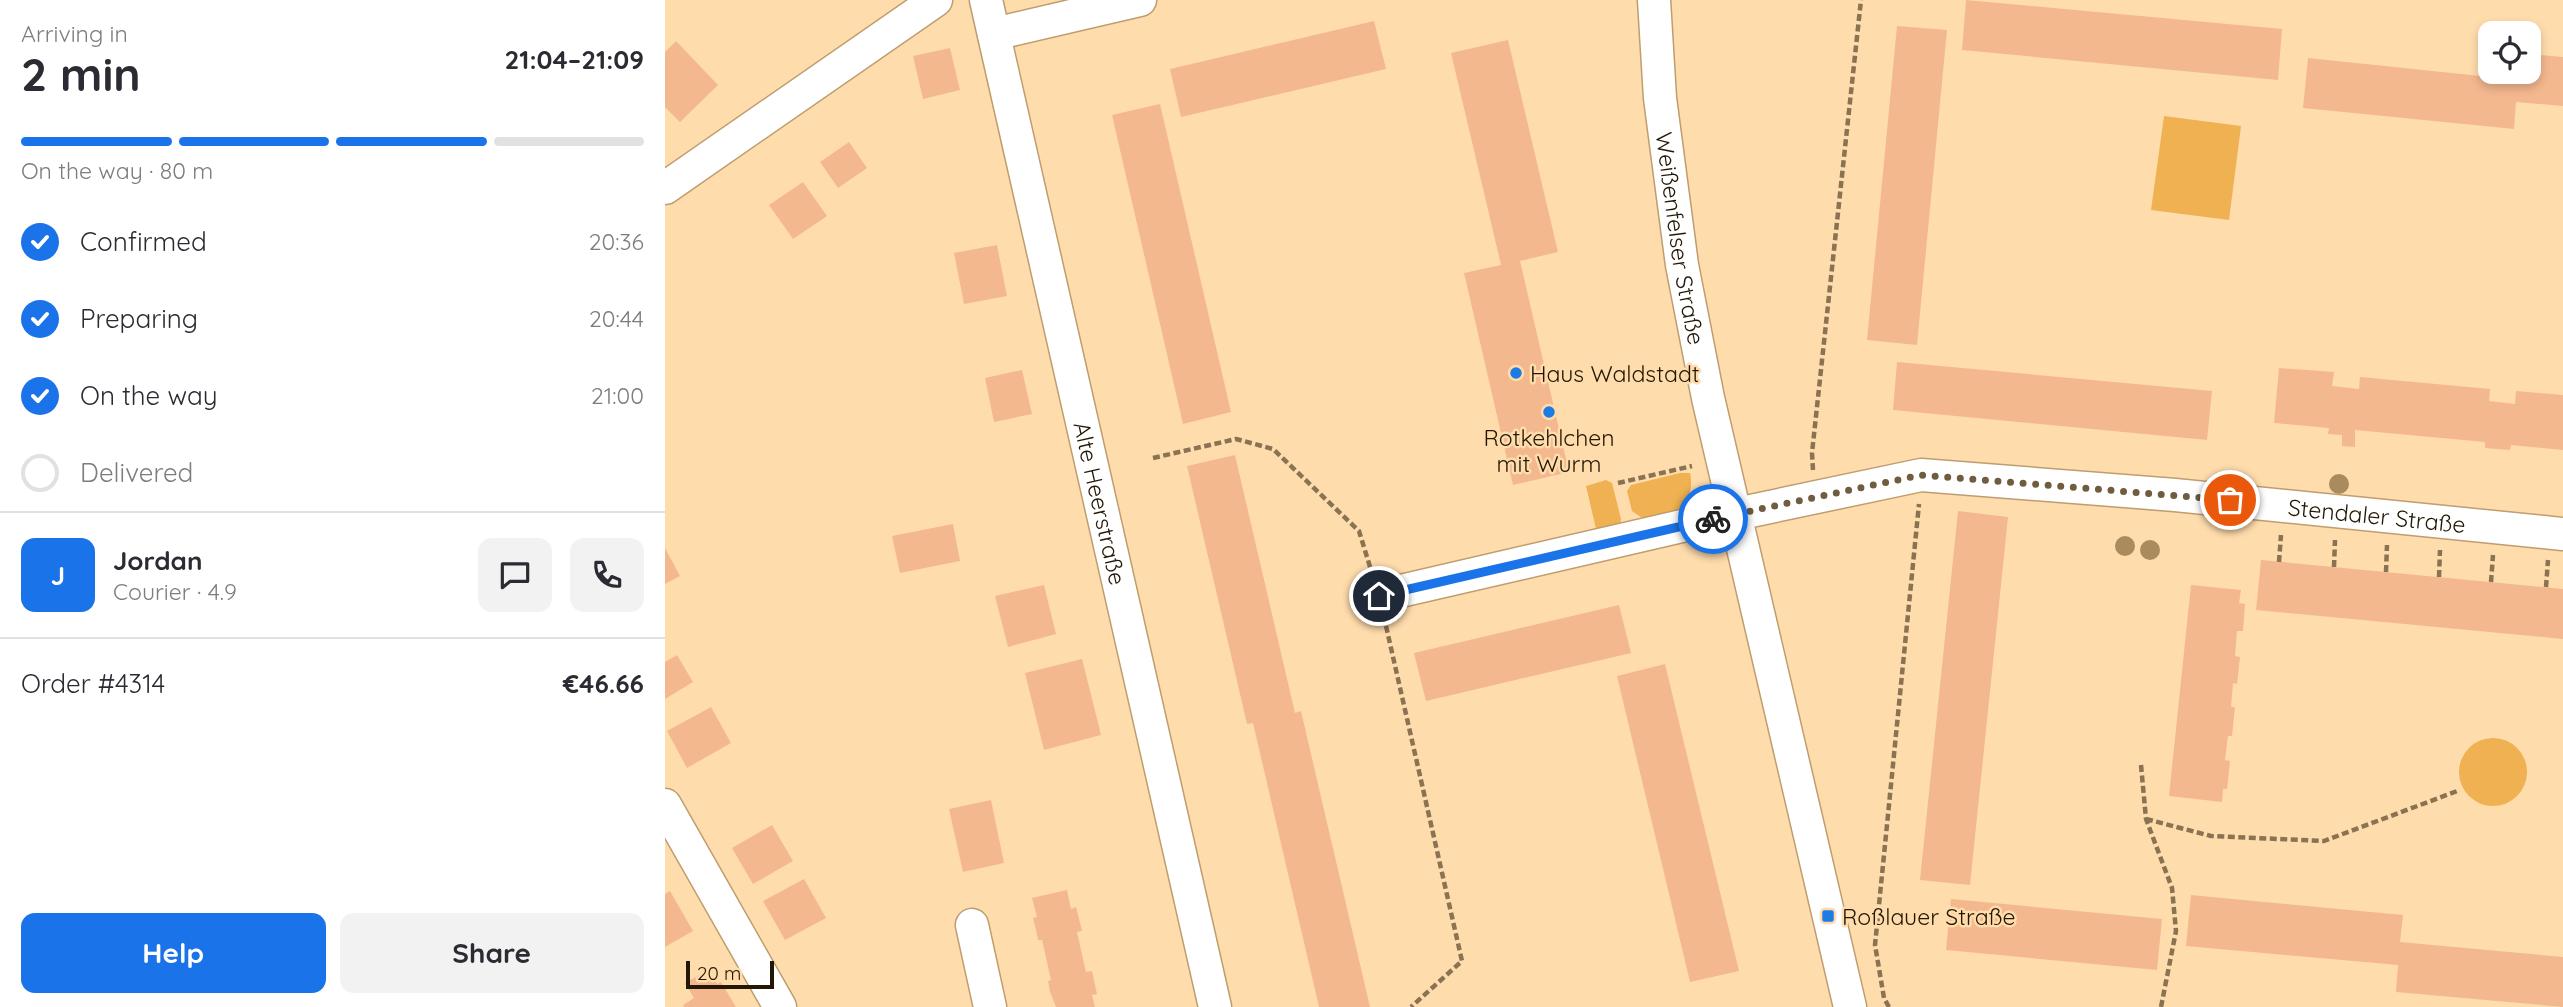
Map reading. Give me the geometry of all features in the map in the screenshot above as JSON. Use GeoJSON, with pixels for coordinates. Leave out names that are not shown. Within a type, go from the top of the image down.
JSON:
{"type":"FeatureCollection","features":[{"type":"Feature","properties":{"kind":"street"},"geometry":{"type":"LineString","coordinates":[[665,188],[936,0]]}},
{"type":"Feature","properties":{"kind":"street","name":"Alte Heerstraße"},"geometry":{"type":"LineString","coordinates":[[986,0],[1215,1007]]}},
{"type":"Feature","properties":{"kind":"street"},"geometry":{"type":"LineString","coordinates":[[994,34],[1140,0]]}},
{"type":"Feature","properties":{"kind":"street","name":"Weißenfelser Straße"},"geometry":{"type":"LineString","coordinates":[[1654,0],[1660,98],[1682,265],[1708,398],[1850,1007]]}},
{"type":"Feature","properties":{"kind":"street","name":"Stendaler Straße"},"geometry":{"type":"LineString","coordinates":[[1735,515],[1921,475],[2175,495],[2563,534]]}},
{"type":"Feature","properties":{"kind":"street"},"geometry":{"type":"LineString","coordinates":[[1379,596],[1735,515]]}},
{"type":"Feature","properties":{"kind":"street"},"geometry":{"type":"LineString","coordinates":[[665,805],[780,1007]]}},
{"type":"Feature","properties":{"kind":"street"},"geometry":{"type":"LineString","coordinates":[[972,925],[990,1007]]}},
{"type":"Feature","properties":{"kind":"path"},"geometry":{"type":"LineString","coordinates":[[1815,497],[1812,453],[1861,0]]}},
{"type":"Feature","properties":{"kind":"path"},"geometry":{"type":"LineString","coordinates":[[1153,458],[1236,439],[1273,449],[1359,531],[1379,596],[1462,961],[1411,1007]]}},
{"type":"Feature","properties":{"kind":"path"},"geometry":{"type":"LineString","coordinates":[[1618,483],[1692,466]]}},
{"type":"Feature","properties":{"kind":"path"},"geometry":{"type":"LineString","coordinates":[[1889,1007],[1884,998],[1875,945],[1921,475]]}},
{"type":"Feature","properties":{"kind":"path"},"geometry":{"type":"LineString","coordinates":[[2279,562],[2280,546]]}},
{"type":"Feature","properties":{"kind":"path"},"geometry":{"type":"LineString","coordinates":[[2334,567],[2335,549]]}},
{"type":"Feature","properties":{"kind":"path"},"geometry":{"type":"LineString","coordinates":[[2386,572],[2387,556]]}},
{"type":"Feature","properties":{"kind":"path"},"geometry":{"type":"LineString","coordinates":[[2439,561],[2439,577]]}},
{"type":"Feature","properties":{"kind":"path"},"geometry":{"type":"LineString","coordinates":[[2491,582],[2492,565]]}},
{"type":"Feature","properties":{"kind":"path"},"geometry":{"type":"LineString","coordinates":[[2546,587],[2547,571]]}},
{"type":"Feature","properties":{"kind":"path"},"geometry":{"type":"LineString","coordinates":[[2141,765],[2145,819],[2172,888],[2176,931],[2161,1007]]}},
{"type":"Feature","properties":{"kind":"path"},"geometry":{"type":"LineString","coordinates":[[2145,819],[2211,836],[2324,841],[2461,790]]}},
{"type":"Feature","properties":{"kind":"shaded area"},"geometry":{"type":"Polygon","coordinates":[[[2164,116],[2241,126],[2229,220],[2151,210],[2164,116]]]}},
{"type":"Feature","properties":{"kind":"shaded area"},"geometry":{"type":"Polygon","coordinates":[[[1690,473],[1691,486],[1685,504],[1676,514],[1648,522],[1632,511],[1627,491],[1631,485],[1690,473]]]}},
{"type":"Feature","properties":{"kind":"shaded area"},"geometry":{"type":"Polygon","coordinates":[[[1606,480],[1612,483],[1621,519],[1620,527],[1597,533],[1586,486],[1606,480]]]}},
{"type":"Feature","properties":{"kind":"shaded area"},"geometry":{"type":"Polygon","coordinates":[[[2493,738],[2506,741],[2517,748],[2524,759],[2527,772],[2524,785],[2517,796],[2506,803],[2493,806],[2480,803],[2469,796],[2462,785],[2459,772],[2462,759],[2469,748],[2480,741],[2493,738]]]}},
{"type":"Feature","properties":{"kind":"building"},"geometry":{"type":"Polygon","coordinates":[[[1966,0],[2282,29],[2278,80],[1962,50],[1966,0]]]}},
{"type":"Feature","properties":{"kind":"building"},"geometry":{"type":"Polygon","coordinates":[[[1374,21],[1386,69],[1181,117],[1170,69],[1374,21]]]}},
{"type":"Feature","properties":{"kind":"building"},"geometry":{"type":"Polygon","coordinates":[[[1897,26],[1947,30],[1917,345],[1867,340],[1897,26]]]}},
{"type":"Feature","properties":{"kind":"building"},"geometry":{"type":"Polygon","coordinates":[[[1508,40],[1558,252],[1520,261],[1569,472],[1513,485],[1464,273],[1501,265],[1451,53],[1508,40]]]}},
{"type":"Feature","properties":{"kind":"building"},"geometry":{"type":"Polygon","coordinates":[[[676,41],[718,85],[680,122],[665,107],[665,52],[676,41]]]}},
{"type":"Feature","properties":{"kind":"building"},"geometry":{"type":"Polygon","coordinates":[[[950,48],[960,90],[923,99],[913,56],[950,48]]]}},
{"type":"Feature","properties":{"kind":"building"},"geometry":{"type":"Polygon","coordinates":[[[2541,55],[2563,57],[2563,106],[2516,102],[2514,129],[2303,108],[2308,58],[2478,76],[2478,84],[2541,84],[2541,55]]]}},
{"type":"Feature","properties":{"kind":"building"},"geometry":{"type":"Polygon","coordinates":[[[1160,104],[1231,412],[1183,424],[1112,115],[1160,104]]]}},
{"type":"Feature","properties":{"kind":"building"},"geometry":{"type":"Polygon","coordinates":[[[849,142],[867,168],[838,188],[820,162],[849,142]]]}},
{"type":"Feature","properties":{"kind":"building"},"geometry":{"type":"Polygon","coordinates":[[[803,182],[827,216],[793,239],[769,205],[803,182]]]}},
{"type":"Feature","properties":{"kind":"building"},"geometry":{"type":"Polygon","coordinates":[[[997,245],[1007,296],[964,304],[954,253],[997,245]]]}},
{"type":"Feature","properties":{"kind":"building"},"geometry":{"type":"Polygon","coordinates":[[[1897,362],[2212,391],[2207,440],[1893,410],[1897,362]]]}},
{"type":"Feature","properties":{"kind":"building"},"geometry":{"type":"Polygon","coordinates":[[[2279,368],[2334,372],[2332,386],[2359,389],[2360,377],[2490,389],[2489,401],[2515,404],[2516,391],[2563,395],[2563,450],[2511,445],[2510,450],[2485,448],[2485,442],[2355,430],[2355,447],[2342,446],[2342,435],[2328,434],[2329,428],[2274,423],[2279,368]]]}},
{"type":"Feature","properties":{"kind":"building"},"geometry":{"type":"Polygon","coordinates":[[[1022,370],[1032,414],[994,422],[985,378],[1022,370]]]}},
{"type":"Feature","properties":{"kind":"building"},"geometry":{"type":"Polygon","coordinates":[[[1235,455],[1295,713],[1301,711],[1370,1007],[1319,1007],[1253,723],[1247,724],[1187,466],[1235,455]]]}},
{"type":"Feature","properties":{"kind":"building"},"geometry":{"type":"Polygon","coordinates":[[[1958,511],[2008,517],[1970,885],[1920,880],[1958,511]]]}},
{"type":"Feature","properties":{"kind":"building"},"geometry":{"type":"Polygon","coordinates":[[[953,524],[960,561],[900,573],[892,536],[953,524]]]}},
{"type":"Feature","properties":{"kind":"building"},"geometry":{"type":"Polygon","coordinates":[[[665,548],[680,576],[665,584],[665,548]]]}},
{"type":"Feature","properties":{"kind":"building"},"geometry":{"type":"Polygon","coordinates":[[[2261,560],[2563,589],[2563,639],[2256,610],[2261,560]]]}},
{"type":"Feature","properties":{"kind":"building"},"geometry":{"type":"Polygon","coordinates":[[[1044,585],[1056,634],[1008,647],[995,596],[1044,585]]]}},
{"type":"Feature","properties":{"kind":"building"},"geometry":{"type":"Polygon","coordinates":[[[2191,585],[2241,590],[2239,603],[2245,604],[2243,631],[2237,631],[2235,656],[2240,657],[2237,684],[2233,683],[2231,707],[2235,707],[2232,736],[2228,736],[2225,760],[2230,761],[2227,789],[2223,789],[2222,802],[2169,796],[2191,585]]]}},
{"type":"Feature","properties":{"kind":"building"},"geometry":{"type":"Polygon","coordinates":[[[1619,605],[1631,653],[1426,701],[1414,653],[1619,605]]]}},
{"type":"Feature","properties":{"kind":"building"},"geometry":{"type":"Polygon","coordinates":[[[677,655],[693,682],[665,699],[665,662],[677,655]]]}},
{"type":"Feature","properties":{"kind":"building"},"geometry":{"type":"Polygon","coordinates":[[[1082,659],[1101,735],[1044,750],[1025,673],[1082,659]]]}},
{"type":"Feature","properties":{"kind":"building"},"geometry":{"type":"Polygon","coordinates":[[[1665,664],[1739,971],[1690,982],[1617,676],[1665,664]]]}},
{"type":"Feature","properties":{"kind":"building"},"geometry":{"type":"Polygon","coordinates":[[[711,707],[731,743],[687,768],[667,731],[711,707]]]}},
{"type":"Feature","properties":{"kind":"building"},"geometry":{"type":"Polygon","coordinates":[[[991,800],[1004,863],[963,872],[949,809],[991,800]]]}},
{"type":"Feature","properties":{"kind":"building"},"geometry":{"type":"Polygon","coordinates":[[[772,825],[793,861],[753,884],[732,848],[772,825]]]}},
{"type":"Feature","properties":{"kind":"building"},"geometry":{"type":"Polygon","coordinates":[[[804,879],[826,918],[785,940],[763,901],[804,879]]]}},
{"type":"Feature","properties":{"kind":"building"},"geometry":{"type":"Polygon","coordinates":[[[1067,890],[1071,909],[1076,907],[1082,931],[1077,932],[1086,972],[1092,971],[1097,994],[1092,995],[1095,1007],[1056,1007],[1050,992],[1048,981],[1051,980],[1042,940],[1038,940],[1033,918],[1037,917],[1032,898],[1067,890]]]}},
{"type":"Feature","properties":{"kind":"building"},"geometry":{"type":"Polygon","coordinates":[[[670,891],[693,931],[665,947],[665,894],[670,891]]]}},
{"type":"Feature","properties":{"kind":"building"},"geometry":{"type":"Polygon","coordinates":[[[2191,895],[2403,915],[2400,942],[2563,957],[2563,1007],[2396,992],[2398,965],[2186,946],[2191,895]]]}},
{"type":"Feature","properties":{"kind":"building"},"geometry":{"type":"Polygon","coordinates":[[[1951,899],[2162,919],[2157,970],[1946,950],[1951,899]]]}},
{"type":"Feature","properties":{"kind":"building"},"geometry":{"type":"Polygon","coordinates":[[[709,969],[717,984],[721,982],[736,1007],[684,1007],[683,1005],[694,998],[685,983],[709,969]]]}},
{"type":"Feature","properties":{"kind":"way so far"},"geometry":{"type":"LineString","coordinates":[[1713,519],[1921,475],[2230,500]]}},
{"type":"Feature","properties":{"kind":"place","name":"Haus Waldstadt"},"geometry":{"type":"Point","coordinates":[1516,373]}},
{"type":"Feature","properties":{"kind":"place","name":"Rotkehlchen mit Wurm"},"geometry":{"type":"Point","coordinates":[1549,412]}},
{"type":"Feature","properties":{"kind":"place","name":"Roßlauer Straße"},"geometry":{"type":"Point","coordinates":[1828,916]}},
{"type":"Feature","properties":{"kind":"route"},"geometry":{"type":"LineString","coordinates":[[1379,596],[1713,519]]}}]}
